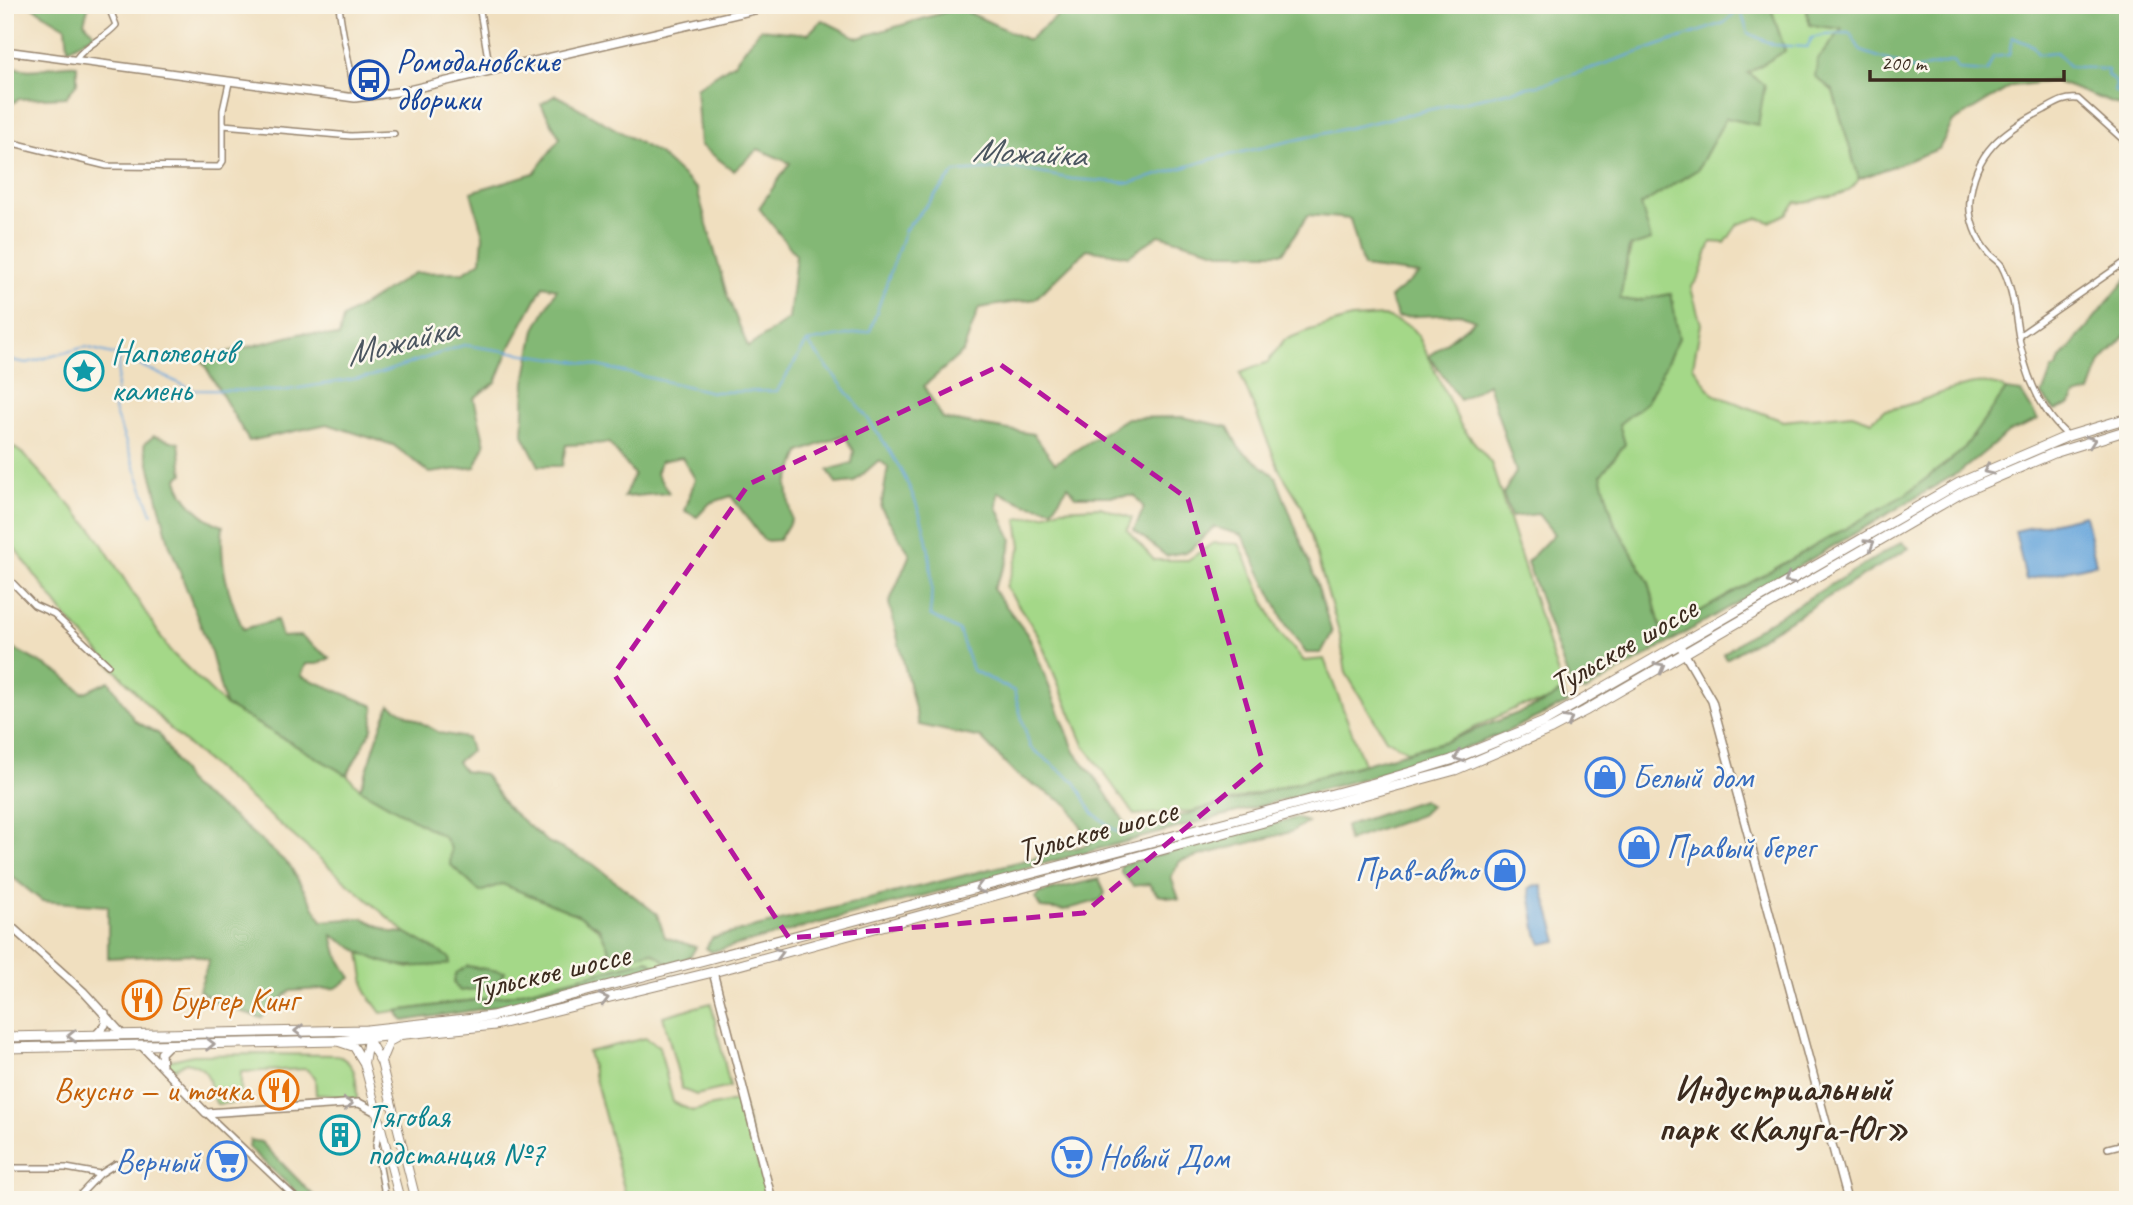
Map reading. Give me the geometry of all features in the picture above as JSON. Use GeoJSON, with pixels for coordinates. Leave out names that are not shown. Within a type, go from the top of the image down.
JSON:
{"type":"FeatureCollection","features":[{"type":"Feature","properties":{"kind":"main road","name":"Тульское шоссе"},"geometry":{"type":"LineString","coordinates":[[5,1037],[368,1034],[398,1037],[495,1025],[713,972],[1455,770],[1550,729],[1959,483],[2068,436],[2128,418]]}},
{"type":"Feature","properties":{"kind":"main road","name":"Тульское шоссе"},"geometry":{"type":"LineString","coordinates":[[5,1048],[336,1041],[492,1016],[701,957],[1451,760],[1544,722],[1682,649],[1964,492],[2054,453],[2128,430]]}},
{"type":"Feature","properties":{"kind":"main road"},"geometry":{"type":"LineString","coordinates":[[368,1034],[381,1061],[416,1200]]}},
{"type":"Feature","properties":{"kind":"main road"},"geometry":{"type":"LineString","coordinates":[[364,1063],[368,1034]]}},
{"type":"Feature","properties":{"kind":"main road"},"geometry":{"type":"LineString","coordinates":[[381,1061],[390,1042],[398,1037]]}},
{"type":"Feature","properties":{"kind":"main road"},"geometry":{"type":"LineString","coordinates":[[336,1041],[354,1047],[364,1063],[400,1200]]}},
{"type":"Feature","properties":{"kind":"main road"},"geometry":{"type":"LineString","coordinates":[[373,1094],[388,1090]]}},
{"type":"Feature","properties":{"kind":"street"},"geometry":{"type":"LineString","coordinates":[[76,59],[83,48],[106,36],[116,24],[108,5]]}},
{"type":"Feature","properties":{"kind":"street"},"geometry":{"type":"LineString","coordinates":[[339,5],[343,46],[351,63],[355,98]]}},
{"type":"Feature","properties":{"kind":"street"},"geometry":{"type":"LineString","coordinates":[[479,5],[490,70]]}},
{"type":"Feature","properties":{"kind":"street"},"geometry":{"type":"LineString","coordinates":[[5,51],[355,98],[404,91],[776,5]]}},
{"type":"Feature","properties":{"kind":"street"},"geometry":{"type":"LineString","coordinates":[[5,141],[107,166],[219,167],[223,161],[223,125],[229,83]]}},
{"type":"Feature","properties":{"kind":"street"},"geometry":{"type":"LineString","coordinates":[[2068,436],[2040,402],[2028,375],[2000,264],[1987,252],[1970,217],[1972,188],[1984,156],[1997,138],[2017,124],[2068,98],[2078,99],[2128,144]]}},
{"type":"Feature","properties":{"kind":"street"},"geometry":{"type":"LineString","coordinates":[[223,125],[351,136],[394,134]]}},
{"type":"Feature","properties":{"kind":"street"},"geometry":{"type":"LineString","coordinates":[[2020,335],[2128,260]]}},
{"type":"Feature","properties":{"kind":"street"},"geometry":{"type":"LineString","coordinates":[[5,575],[34,605],[54,614],[108,665]]}},
{"type":"Feature","properties":{"kind":"street"},"geometry":{"type":"LineString","coordinates":[[1682,649],[1712,701],[1847,1200]]}},
{"type":"Feature","properties":{"kind":"street"},"geometry":{"type":"LineString","coordinates":[[5,921],[105,1012],[123,1035]]}},
{"type":"Feature","properties":{"kind":"street"},"geometry":{"type":"LineString","coordinates":[[713,972],[772,1200]]}},
{"type":"Feature","properties":{"kind":"street"},"geometry":{"type":"LineString","coordinates":[[96,1036],[105,1025],[105,1012]]}},
{"type":"Feature","properties":{"kind":"street"},"geometry":{"type":"LineString","coordinates":[[141,1045],[206,1113],[298,1200]]}},
{"type":"Feature","properties":{"kind":"street"},"geometry":{"type":"LineString","coordinates":[[163,1067],[161,1053],[169,1045]]}},
{"type":"Feature","properties":{"kind":"street"},"geometry":{"type":"LineString","coordinates":[[206,1113],[359,1103],[379,1116],[376,1146],[386,1200]]}},
{"type":"Feature","properties":{"kind":"street"},"geometry":{"type":"LineString","coordinates":[[2108,1147],[2128,1143]]}},
{"type":"Feature","properties":{"kind":"street"},"geometry":{"type":"LineString","coordinates":[[75,1200],[100,1174],[116,1164]]}},
{"type":"Feature","properties":{"kind":"street"},"geometry":{"type":"LineString","coordinates":[[5,1168],[66,1168],[100,1174]]}},
{"type":"Feature","properties":{"kind":"highlighted area"},"geometry":{"type":"Polygon","coordinates":[[[1001,365],[1188,499],[1263,763],[1084,913],[789,938],[614,674],[749,484],[1001,365]]]}},
{"type":"Feature","properties":{"kind":"green space"},"geometry":{"type":"Polygon","coordinates":[[[29,5],[89,5],[84,22],[95,34],[68,49],[66,27],[29,5]]]}},
{"type":"Feature","properties":{"kind":"green space"},"geometry":{"type":"Polygon","coordinates":[[[1071,5],[1181,5],[1190,12],[1223,5],[1264,11],[1349,5],[1770,5],[1785,51],[1748,73],[1765,85],[1758,125],[1726,118],[1698,169],[1641,205],[1651,240],[1629,247],[1620,299],[1635,301],[1671,294],[1679,338],[1647,402],[1619,424],[1625,444],[1601,475],[1614,522],[1649,583],[1662,633],[1906,494],[1962,451],[2006,390],[2021,392],[2038,420],[2009,432],[1961,471],[1586,691],[1573,692],[1527,562],[1554,534],[1538,514],[1511,517],[1503,494],[1516,472],[1488,384],[1460,400],[1429,356],[1475,320],[1460,314],[1398,317],[1390,298],[1419,274],[1363,267],[1350,219],[1308,215],[1283,253],[1224,253],[1159,235],[1129,256],[1087,249],[1035,299],[979,308],[963,352],[924,386],[943,419],[1033,434],[1055,463],[1127,418],[1182,417],[1228,427],[1239,448],[1276,477],[1315,578],[1332,633],[1321,653],[1306,653],[1285,623],[1242,535],[1214,527],[1189,551],[1166,556],[1134,530],[1144,508],[1135,496],[1076,496],[1068,486],[1053,509],[1025,504],[998,492],[997,507],[1012,540],[1007,562],[993,589],[1030,638],[1075,752],[1130,830],[1447,741],[1546,702],[1563,690],[1567,703],[1504,733],[1436,759],[711,952],[706,948],[712,938],[1091,844],[1068,805],[1017,775],[981,738],[919,725],[889,603],[910,554],[881,508],[888,467],[879,460],[854,482],[836,484],[828,470],[852,463],[854,451],[844,435],[800,452],[787,484],[791,520],[779,540],[764,541],[731,496],[710,503],[697,517],[685,511],[695,479],[682,457],[661,461],[656,473],[669,493],[624,497],[634,474],[609,443],[566,445],[562,466],[539,466],[523,435],[525,382],[535,329],[557,289],[543,286],[511,345],[496,382],[474,398],[485,445],[475,467],[430,473],[393,445],[327,424],[249,441],[201,359],[303,333],[339,337],[343,318],[414,273],[464,272],[481,261],[483,236],[471,192],[534,173],[560,138],[541,104],[556,95],[659,154],[697,189],[727,295],[748,347],[789,319],[796,255],[759,208],[790,163],[758,149],[734,171],[700,145],[696,88],[734,63],[760,29],[808,34],[822,20],[858,38],[959,8],[1028,40],[1071,5]]]}},
{"type":"Feature","properties":{"kind":"green space"},"geometry":{"type":"Polygon","coordinates":[[[1770,5],[1805,5],[1811,25],[1843,29],[1818,59],[1833,91],[1859,179],[1852,188],[1836,195],[1796,202],[1786,214],[1770,222],[1758,218],[1738,224],[1725,243],[1711,242],[1700,275],[1691,288],[1701,324],[1693,366],[1713,394],[1783,421],[1852,414],[1872,421],[1884,410],[1963,386],[1994,385],[2006,390],[1962,451],[1906,494],[1662,633],[1649,583],[1614,522],[1600,474],[1625,444],[1619,424],[1647,402],[1670,294],[1635,301],[1619,299],[1641,205],[1698,169],[1747,73],[1785,51],[1770,5]]]}},
{"type":"Feature","properties":{"kind":"green space"},"geometry":{"type":"Polygon","coordinates":[[[1805,5],[2128,5],[2128,109],[2054,81],[2012,86],[1953,122],[1939,149],[1859,179],[1833,91],[1815,76],[1818,59],[1842,29],[1810,25],[1805,5]]]}},
{"type":"Feature","properties":{"kind":"green space"},"geometry":{"type":"Polygon","coordinates":[[[5,63],[33,70],[77,65],[77,83],[66,97],[19,99],[5,108],[5,63]]]}},
{"type":"Feature","properties":{"kind":"green space"},"geometry":{"type":"Polygon","coordinates":[[[2128,277],[2128,332],[2101,362],[2090,392],[2075,396],[2069,405],[2055,411],[2042,395],[2052,369],[2057,368],[2059,361],[2128,277]]]}},
{"type":"Feature","properties":{"kind":"green space"},"geometry":{"type":"Polygon","coordinates":[[[1384,316],[1410,326],[1419,337],[1461,426],[1491,463],[1563,690],[1546,702],[1520,706],[1447,741],[1407,751],[1386,739],[1346,673],[1340,635],[1302,506],[1279,469],[1240,373],[1268,362],[1284,340],[1351,318],[1384,316]]]}},
{"type":"Feature","properties":{"kind":"green space"},"geometry":{"type":"Polygon","coordinates":[[[154,436],[179,443],[183,474],[177,479],[179,487],[201,514],[223,526],[222,553],[226,579],[243,629],[277,620],[282,637],[300,636],[330,658],[318,664],[306,664],[301,676],[374,706],[372,729],[347,775],[225,705],[211,653],[169,543],[144,444],[154,436]]]}},
{"type":"Feature","properties":{"kind":"green space"},"geometry":{"type":"Polygon","coordinates":[[[5,441],[23,454],[93,530],[170,651],[225,705],[347,775],[360,789],[444,837],[457,854],[474,868],[493,879],[579,915],[599,930],[614,960],[652,952],[669,964],[657,967],[647,960],[510,995],[381,1013],[366,992],[360,953],[408,968],[449,958],[406,933],[173,732],[68,619],[5,535],[5,441]]]}},
{"type":"Feature","properties":{"kind":"green space"},"geometry":{"type":"Polygon","coordinates":[[[1100,507],[1132,518],[1127,530],[1154,560],[1188,560],[1213,543],[1239,544],[1278,631],[1304,661],[1324,659],[1364,764],[1193,811],[1134,815],[1084,745],[1037,633],[1006,587],[1021,547],[1017,519],[1045,515],[1060,509],[1100,507]]]}},
{"type":"Feature","properties":{"kind":"green space"},"geometry":{"type":"Polygon","coordinates":[[[1902,542],[1909,548],[1726,659],[1723,654],[1757,629],[1902,542]]]}},
{"type":"Feature","properties":{"kind":"green space"},"geometry":{"type":"Polygon","coordinates":[[[5,644],[61,674],[83,693],[109,681],[135,721],[159,734],[191,787],[236,819],[290,866],[322,921],[363,918],[391,932],[406,933],[450,958],[449,964],[413,966],[387,963],[332,935],[337,954],[351,978],[336,988],[290,991],[261,1018],[219,1004],[199,990],[209,960],[191,954],[108,958],[108,906],[42,901],[5,871],[5,644]]]}},
{"type":"Feature","properties":{"kind":"green space"},"geometry":{"type":"Polygon","coordinates":[[[390,705],[440,733],[467,738],[471,751],[457,762],[464,771],[484,774],[507,807],[546,841],[593,864],[657,914],[665,937],[696,947],[690,957],[669,964],[652,952],[614,960],[599,928],[578,915],[502,884],[480,892],[450,864],[451,849],[444,837],[360,789],[390,705]]]}},
{"type":"Feature","properties":{"kind":"green space"},"geometry":{"type":"Polygon","coordinates":[[[1423,800],[1430,806],[1421,815],[1348,841],[1345,826],[1423,800]]]}},
{"type":"Feature","properties":{"kind":"green space"},"geometry":{"type":"Polygon","coordinates":[[[1296,818],[1308,822],[1290,832],[1180,861],[1171,877],[1179,899],[1158,895],[1149,884],[1133,886],[1121,872],[1121,865],[1296,818]]]}},
{"type":"Feature","properties":{"kind":"green space"},"geometry":{"type":"Polygon","coordinates":[[[1099,879],[1105,893],[1101,900],[1064,910],[1041,908],[1035,898],[1040,893],[1099,879]]]}},
{"type":"Feature","properties":{"kind":"green space"},"geometry":{"type":"Polygon","coordinates":[[[648,960],[657,967],[502,1006],[403,1021],[397,1011],[510,995],[648,960]]]}},
{"type":"Feature","properties":{"kind":"green space"},"geometry":{"type":"Polygon","coordinates":[[[467,966],[505,972],[494,987],[460,991],[454,984],[455,974],[467,966]]]}},
{"type":"Feature","properties":{"kind":"green space"},"geometry":{"type":"Polygon","coordinates":[[[711,1003],[730,1087],[696,1095],[682,1089],[663,1016],[711,1003]]]}},
{"type":"Feature","properties":{"kind":"green space"},"geometry":{"type":"Polygon","coordinates":[[[645,1038],[659,1046],[673,1102],[692,1111],[734,1101],[742,1102],[768,1200],[627,1200],[588,1052],[645,1038]]]}},
{"type":"Feature","properties":{"kind":"green space"},"geometry":{"type":"Polygon","coordinates":[[[193,1055],[337,1055],[352,1068],[356,1078],[357,1099],[316,1095],[315,1077],[306,1069],[241,1072],[241,1102],[217,1104],[209,1079],[202,1069],[186,1062],[171,1071],[167,1061],[193,1055]]]}},
{"type":"Feature","properties":{"kind":"green space"},"geometry":{"type":"Polygon","coordinates":[[[250,1140],[261,1142],[318,1200],[305,1200],[249,1148],[250,1140]]]}},
{"type":"Feature","properties":{"kind":"water"},"geometry":{"type":"Polygon","coordinates":[[[2085,515],[2096,564],[2026,580],[2015,531],[2085,515]]]}},
{"type":"Feature","properties":{"kind":"water"},"geometry":{"type":"Polygon","coordinates":[[[1542,886],[1558,941],[1542,944],[1537,934],[1529,888],[1542,886]]]}},
{"type":"Feature","properties":{"kind":"waterway","name":"Можайка"},"geometry":{"type":"LineString","coordinates":[[120,356],[194,390],[282,391],[372,376],[464,345],[580,362],[712,392],[777,391],[807,342],[870,331],[905,230],[955,172],[1013,168],[1072,179],[1131,183],[1216,158],[1551,82],[1724,23],[1740,9],[1748,33],[1774,45],[1807,47],[1812,38],[1826,34],[1850,33],[1861,51],[1916,70],[1953,61],[1958,70],[1987,72],[1993,57],[2009,55],[2012,37],[2033,46],[2038,54],[2056,52],[2069,66],[2108,70],[2107,75],[2117,84],[2114,91],[2128,96]]}},
{"type":"Feature","properties":{"kind":"waterway"},"geometry":{"type":"LineString","coordinates":[[808,343],[880,436],[915,500],[926,536],[931,573],[930,615],[959,631],[972,670],[1014,691],[1030,747],[1075,782],[1093,813],[1117,832]]}},
{"type":"Feature","properties":{"kind":"waterway"},"geometry":{"type":"LineString","coordinates":[[5,359],[27,363],[85,347],[120,356],[114,410],[152,514]]}},
{"type":"Feature","properties":{"kind":"place","name":"Ромодановские дворики"},"geometry":{"type":"Point","coordinates":[369,80]}},
{"type":"Feature","properties":{"kind":"place","name":"Наполеонов камень"},"geometry":{"type":"Point","coordinates":[84,371]}},
{"type":"Feature","properties":{"kind":"place","name":"Белый дом"},"geometry":{"type":"Point","coordinates":[1605,777]}},
{"type":"Feature","properties":{"kind":"place","name":"Правый берег"},"geometry":{"type":"Point","coordinates":[1639,847]}},
{"type":"Feature","properties":{"kind":"place","name":"Прав-авто"},"geometry":{"type":"Point","coordinates":[1505,870]}},
{"type":"Feature","properties":{"kind":"place","name":"Бургер Кинг"},"geometry":{"type":"Point","coordinates":[142,1000]}},
{"type":"Feature","properties":{"kind":"place","name":"Вкусно — и точка"},"geometry":{"type":"Point","coordinates":[279,1090]}},
{"type":"Feature","properties":{"kind":"place","name":"Тяговая подстанция №7"},"geometry":{"type":"Point","coordinates":[340,1135]}},
{"type":"Feature","properties":{"kind":"place","name":"Новый Дом"},"geometry":{"type":"Point","coordinates":[1072,1157]}},
{"type":"Feature","properties":{"kind":"place","name":"Верный"},"geometry":{"type":"Point","coordinates":[227,1161]}},
{"type":"Feature","properties":{"kind":"district","name":"Индустриальный парк «Калуга-Юг»"},"geometry":{"type":"Point","coordinates":[1783,1108]}}]}
